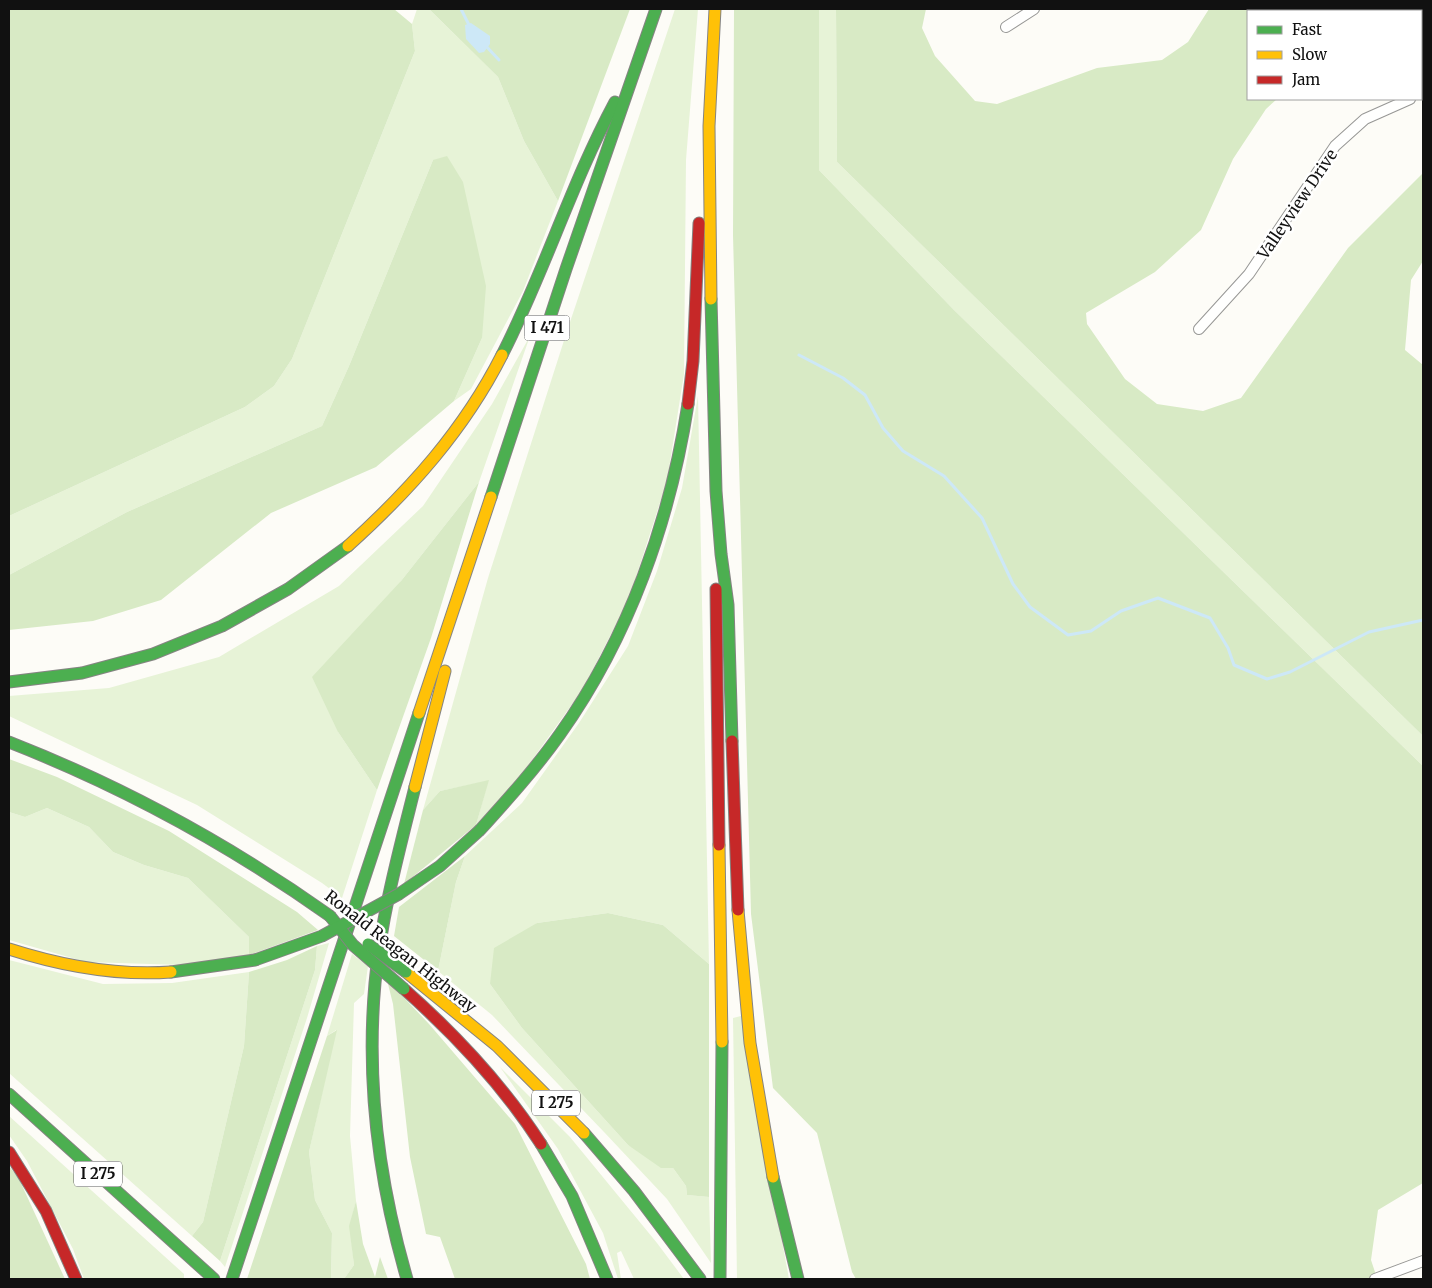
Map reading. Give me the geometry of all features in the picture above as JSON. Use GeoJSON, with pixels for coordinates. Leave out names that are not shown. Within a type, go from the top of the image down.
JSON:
{"type":"FeatureCollection","features":[{"type":"Feature","properties":{"kind":"highway","name":"I 471"},"geometry":{"type":"LineString","coordinates":[[459,597],[566,269],[656,9]]}},
{"type":"Feature","properties":{"kind":"highway"},"geometry":{"type":"LineString","coordinates":[[9,949],[41,960],[128,974],[181,973],[214,969],[255,960],[322,936],[399,894],[440,866],[515,795],[578,709],[627,618],[640,588],[659,533],[680,452],[691,381],[695,279],[715,9]]}},
{"type":"Feature","properties":{"kind":"highway"},"geometry":{"type":"LineString","coordinates":[[9,682],[103,668],[164,650],[217,629],[282,594],[306,578],[335,558],[384,514],[420,476],[455,433],[490,378],[518,322],[583,167],[613,105],[639,60]]}},
{"type":"Feature","properties":{"kind":"highway"},"geometry":{"type":"LineString","coordinates":[[709,87],[710,297],[720,549],[728,601],[738,900],[745,989],[757,1082],[774,1180],[798,1279]]}},
{"type":"Feature","properties":{"kind":"highway"},"geometry":{"type":"LineString","coordinates":[[720,549],[715,597],[722,1032],[720,1279]]}},
{"type":"Feature","properties":{"kind":"highway"},"geometry":{"type":"LineString","coordinates":[[232,1279],[369,861],[459,597]]}},
{"type":"Feature","properties":{"kind":"highway"},"geometry":{"type":"LineString","coordinates":[[407,1279],[390,1220],[378,1156],[373,1080],[374,998],[386,912],[402,834],[450,654],[459,597]]}},
{"type":"Feature","properties":{"kind":"highway","name":"Ronald Reagan Highway"},"geometry":{"type":"LineString","coordinates":[[9,742],[78,770],[175,818],[259,867],[406,972],[508,1056],[561,1108],[619,1174],[700,1279]]}},
{"type":"Feature","properties":{"kind":"highway"},"geometry":{"type":"LineString","coordinates":[[330,916],[353,945],[451,1029],[526,1117],[548,1152],[581,1215],[606,1279]]}},
{"type":"Feature","properties":{"kind":"highway","name":"I 275"},"geometry":{"type":"LineString","coordinates":[[9,1094],[214,1279]]}},
{"type":"Feature","properties":{"kind":"highway"},"geometry":{"type":"LineString","coordinates":[[9,1152],[43,1205],[76,1279]]}},
{"type":"Feature","properties":{"kind":"street"},"geometry":{"type":"LineString","coordinates":[[1006,27],[1034,9]]}},
{"type":"Feature","properties":{"kind":"street","name":"Valleyview Drive"},"geometry":{"type":"LineString","coordinates":[[1199,329],[1249,274],[1335,146],[1365,119],[1408,100]]}},
{"type":"Feature","properties":{"kind":"street"},"geometry":{"type":"LineString","coordinates":[[1375,1279],[1423,1261]]}},
{"type":"Feature","properties":{"kind":"green space"},"geometry":{"type":"Polygon","coordinates":[[[9,9],[394,9],[412,24],[415,51],[292,359],[274,386],[245,407],[9,516],[9,9]]]}},
{"type":"Feature","properties":{"kind":"green space"},"geometry":{"type":"Polygon","coordinates":[[[417,9],[429,9],[498,77],[524,141],[558,201],[523,291],[471,389],[454,401],[482,338],[433,160],[349,366],[322,426],[127,512],[9,575],[9,516],[245,407],[274,386],[292,359],[415,51],[412,24],[417,9]]]}},
{"type":"Feature","properties":{"kind":"green space"},"geometry":{"type":"Polygon","coordinates":[[[429,9],[630,9],[558,201],[524,141],[498,77],[429,9]]]}},
{"type":"Feature","properties":{"kind":"green space"},"geometry":{"type":"Polygon","coordinates":[[[675,9],[698,9],[686,160],[684,374],[667,481],[629,599],[583,689],[517,781],[476,825],[488,781],[440,791],[423,810],[488,578],[568,328],[675,9]]]}},
{"type":"Feature","properties":{"kind":"green space"},"geometry":{"type":"Polygon","coordinates":[[[734,9],[819,9],[819,170],[954,310],[1423,766],[1423,1183],[1378,1210],[1371,1260],[1376,1275],[1368,1279],[856,1279],[852,1272],[817,1133],[773,1088],[751,914],[733,235],[734,9]]]}},
{"type":"Feature","properties":{"kind":"green space"},"geometry":{"type":"Polygon","coordinates":[[[819,9],[836,9],[837,162],[1423,736],[1423,766],[954,310],[819,170],[819,9]]]}},
{"type":"Feature","properties":{"kind":"green space"},"geometry":{"type":"Polygon","coordinates":[[[836,9],[926,9],[922,28],[935,56],[975,101],[997,104],[1097,68],[1162,60],[1188,42],[1209,9],[1420,9],[1247,10],[1247,100],[1276,100],[1266,109],[1233,159],[1201,230],[1155,272],[1086,313],[1087,324],[1125,379],[1157,404],[1203,411],[1241,398],[1348,248],[1423,173],[1423,261],[1411,280],[1405,350],[1423,365],[1423,736],[837,162],[836,9]]]}},
{"type":"Feature","properties":{"kind":"green space"},"geometry":{"type":"Polygon","coordinates":[[[447,156],[463,182],[486,286],[482,338],[454,401],[376,467],[271,513],[161,600],[93,621],[9,630],[9,575],[127,512],[322,426],[349,366],[433,160],[447,156]]]}},
{"type":"Feature","properties":{"kind":"green space"},"geometry":{"type":"Polygon","coordinates":[[[530,336],[479,482],[401,581],[338,732],[377,790],[342,898],[322,883],[197,805],[9,716],[9,696],[109,688],[219,657],[339,586],[423,506],[492,404],[530,336]]]}},
{"type":"Feature","properties":{"kind":"green space"},"geometry":{"type":"Polygon","coordinates":[[[698,396],[709,964],[663,925],[608,913],[537,923],[490,984],[522,1028],[628,1145],[673,1168],[686,1186],[687,1195],[709,1197],[711,1263],[667,1199],[492,1015],[438,971],[456,882],[465,856],[522,803],[579,723],[628,646],[657,571],[682,488],[698,396]]]}},
{"type":"Feature","properties":{"kind":"green space"},"geometry":{"type":"Polygon","coordinates":[[[479,482],[431,638],[377,790],[338,732],[312,677],[401,581],[479,482]]]}},
{"type":"Feature","properties":{"kind":"green space"},"geometry":{"type":"Polygon","coordinates":[[[9,759],[57,777],[169,831],[297,912],[318,930],[249,955],[249,937],[188,878],[144,865],[113,852],[89,827],[47,808],[25,817],[9,812],[9,759]]]}},
{"type":"Feature","properties":{"kind":"green space"},"geometry":{"type":"Polygon","coordinates":[[[489,780],[476,825],[404,884],[423,810],[440,791],[489,780]]]}},
{"type":"Feature","properties":{"kind":"green space"},"geometry":{"type":"Polygon","coordinates":[[[47,808],[89,827],[113,852],[144,865],[188,878],[249,937],[249,955],[182,965],[86,962],[9,940],[9,812],[25,817],[47,808]]]}},
{"type":"Feature","properties":{"kind":"green space"},"geometry":{"type":"Polygon","coordinates":[[[465,856],[456,882],[438,971],[394,936],[399,907],[465,856]]]}},
{"type":"Feature","properties":{"kind":"green space"},"geometry":{"type":"Polygon","coordinates":[[[608,913],[663,925],[709,964],[709,1197],[687,1195],[686,1186],[673,1168],[661,1168],[628,1145],[522,1028],[490,984],[494,948],[537,923],[608,913]]]}},
{"type":"Feature","properties":{"kind":"green space"},"geometry":{"type":"Polygon","coordinates":[[[329,943],[307,1018],[225,1267],[220,1261],[315,970],[317,946],[329,943]]]}},
{"type":"Feature","properties":{"kind":"green space"},"geometry":{"type":"Polygon","coordinates":[[[317,946],[315,970],[220,1261],[192,1236],[203,1222],[244,1046],[249,972],[287,960],[317,946]]]}},
{"type":"Feature","properties":{"kind":"green space"},"geometry":{"type":"Polygon","coordinates":[[[352,954],[368,966],[364,994],[354,1003],[350,1136],[356,1201],[350,1226],[354,1265],[344,1279],[331,1279],[332,1233],[315,1200],[309,1152],[336,1030],[327,1036],[352,954]]]}},
{"type":"Feature","properties":{"kind":"green space"},"geometry":{"type":"Polygon","coordinates":[[[9,960],[103,984],[172,983],[249,972],[244,1046],[203,1222],[192,1236],[9,1073],[9,960]]]}},
{"type":"Feature","properties":{"kind":"green space"},"geometry":{"type":"Polygon","coordinates":[[[387,980],[429,1024],[515,1124],[586,1264],[590,1279],[455,1279],[440,1237],[426,1234],[410,1157],[393,1004],[387,980]]]}},
{"type":"Feature","properties":{"kind":"green space"},"geometry":{"type":"Polygon","coordinates":[[[741,1016],[789,1279],[737,1279],[733,1018],[741,1016]]]}},
{"type":"Feature","properties":{"kind":"green space"},"geometry":{"type":"Polygon","coordinates":[[[337,1030],[309,1152],[315,1200],[332,1233],[331,1279],[247,1279],[327,1036],[337,1030]]]}},
{"type":"Feature","properties":{"kind":"green space"},"geometry":{"type":"Polygon","coordinates":[[[500,1067],[570,1137],[684,1279],[634,1279],[621,1251],[617,1253],[621,1279],[618,1279],[603,1233],[558,1149],[500,1067]]]}},
{"type":"Feature","properties":{"kind":"green space"},"geometry":{"type":"Polygon","coordinates":[[[9,1116],[184,1274],[184,1279],[84,1279],[73,1249],[27,1161],[9,1135],[9,1116]]]}},
{"type":"Feature","properties":{"kind":"green space"},"geometry":{"type":"Polygon","coordinates":[[[9,1166],[19,1179],[65,1279],[9,1279],[9,1166]]]}},
{"type":"Feature","properties":{"kind":"green space"},"geometry":{"type":"Polygon","coordinates":[[[356,1201],[363,1244],[375,1277],[380,1257],[388,1279],[344,1279],[354,1265],[349,1226],[356,1201]]]}},
{"type":"Feature","properties":{"kind":"water"},"geometry":{"type":"Polygon","coordinates":[[[471,23],[490,36],[490,44],[484,52],[479,53],[466,39],[465,25],[471,23]]]}},
{"type":"Feature","properties":{"kind":"waterway"},"geometry":{"type":"LineString","coordinates":[[461,9],[470,27]]}},
{"type":"Feature","properties":{"kind":"waterway"},"geometry":{"type":"LineString","coordinates":[[485,45],[499,60]]}},
{"type":"Feature","properties":{"kind":"waterway"},"geometry":{"type":"LineString","coordinates":[[799,355],[843,378],[865,395],[883,428],[903,451],[944,476],[982,518],[1013,584],[1030,607],[1068,635],[1091,631],[1121,611],[1158,598],[1210,618],[1228,648],[1234,665],[1267,679],[1290,672],[1369,632],[1423,620]]}},
{"type":"Feature","properties":{"kind":"traffic: fast"},"geometry":{"type":"LineString","coordinates":[[491,497],[566,269],[656,9]]}},
{"type":"Feature","properties":{"kind":"traffic: fast"},"geometry":{"type":"LineString","coordinates":[[502,355],[599,133],[615,102]]}},
{"type":"Feature","properties":{"kind":"traffic: fast"},"geometry":{"type":"LineString","coordinates":[[711,299],[716,491],[721,554],[728,605],[732,741]]}},
{"type":"Feature","properties":{"kind":"traffic: fast"},"geometry":{"type":"LineString","coordinates":[[480,830],[551,747],[585,697],[607,658],[626,618],[658,534],[680,448],[688,404]]}},
{"type":"Feature","properties":{"kind":"traffic: fast"},"geometry":{"type":"LineString","coordinates":[[9,682],[82,673],[153,654],[222,626],[288,589],[348,546]]}},
{"type":"Feature","properties":{"kind":"traffic: fast"},"geometry":{"type":"LineString","coordinates":[[232,1279],[419,713]]}},
{"type":"Feature","properties":{"kind":"traffic: fast"},"geometry":{"type":"LineString","coordinates":[[9,742],[94,778],[175,819],[254,865],[330,916]]}},
{"type":"Feature","properties":{"kind":"traffic: fast"},"geometry":{"type":"LineString","coordinates":[[407,1279],[397,1243],[382,1170],[377,1132],[372,1058],[378,958],[391,884],[415,787]]}},
{"type":"Feature","properties":{"kind":"traffic: fast"},"geometry":{"type":"LineString","coordinates":[[255,960],[322,936],[399,894],[440,866],[480,830]]}},
{"type":"Feature","properties":{"kind":"traffic: fast"},"geometry":{"type":"LineString","coordinates":[[330,916],[353,945],[404,989]]}},
{"type":"Feature","properties":{"kind":"traffic: fast"},"geometry":{"type":"LineString","coordinates":[[368,944],[406,972]]}},
{"type":"Feature","properties":{"kind":"traffic: fast"},"geometry":{"type":"LineString","coordinates":[[171,972],[255,960]]}},
{"type":"Feature","properties":{"kind":"traffic: fast"},"geometry":{"type":"LineString","coordinates":[[720,1279],[722,1042]]}},
{"type":"Feature","properties":{"kind":"traffic: fast"},"geometry":{"type":"LineString","coordinates":[[9,1094],[214,1279]]}},
{"type":"Feature","properties":{"kind":"traffic: fast"},"geometry":{"type":"LineString","coordinates":[[584,1133],[634,1191],[700,1279]]}},
{"type":"Feature","properties":{"kind":"traffic: fast"},"geometry":{"type":"LineString","coordinates":[[541,1144],[572,1196],[607,1279]]}},
{"type":"Feature","properties":{"kind":"traffic: fast"},"geometry":{"type":"LineString","coordinates":[[773,1177],[798,1279]]}},
{"type":"Feature","properties":{"kind":"traffic: slow"},"geometry":{"type":"LineString","coordinates":[[711,299],[709,126],[715,9]]}},
{"type":"Feature","properties":{"kind":"traffic: slow"},"geometry":{"type":"LineString","coordinates":[[348,546],[393,503],[434,458],[471,409],[502,355]]}},
{"type":"Feature","properties":{"kind":"traffic: slow"},"geometry":{"type":"LineString","coordinates":[[419,713],[491,497]]}},
{"type":"Feature","properties":{"kind":"traffic: slow"},"geometry":{"type":"LineString","coordinates":[[415,787],[445,671]]}},
{"type":"Feature","properties":{"kind":"traffic: slow"},"geometry":{"type":"LineString","coordinates":[[719,845],[722,1042]]}},
{"type":"Feature","properties":{"kind":"traffic: slow"},"geometry":{"type":"LineString","coordinates":[[738,910],[750,1043],[773,1177]]}},
{"type":"Feature","properties":{"kind":"traffic: slow"},"geometry":{"type":"LineString","coordinates":[[9,949],[69,965],[110,971],[171,972]]}},
{"type":"Feature","properties":{"kind":"traffic: slow"},"geometry":{"type":"LineString","coordinates":[[406,972],[497,1046],[584,1133]]}},
{"type":"Feature","properties":{"kind":"traffic: jam"},"geometry":{"type":"LineString","coordinates":[[688,404],[693,361],[699,223]]}},
{"type":"Feature","properties":{"kind":"traffic: jam"},"geometry":{"type":"LineString","coordinates":[[716,589],[719,845]]}},
{"type":"Feature","properties":{"kind":"traffic: jam"},"geometry":{"type":"LineString","coordinates":[[732,741],[738,910]]}},
{"type":"Feature","properties":{"kind":"traffic: jam"},"geometry":{"type":"LineString","coordinates":[[404,989],[461,1043],[495,1081],[541,1144]]}},
{"type":"Feature","properties":{"kind":"traffic: jam"},"geometry":{"type":"LineString","coordinates":[[9,1152],[46,1211],[76,1279]]}}]}
